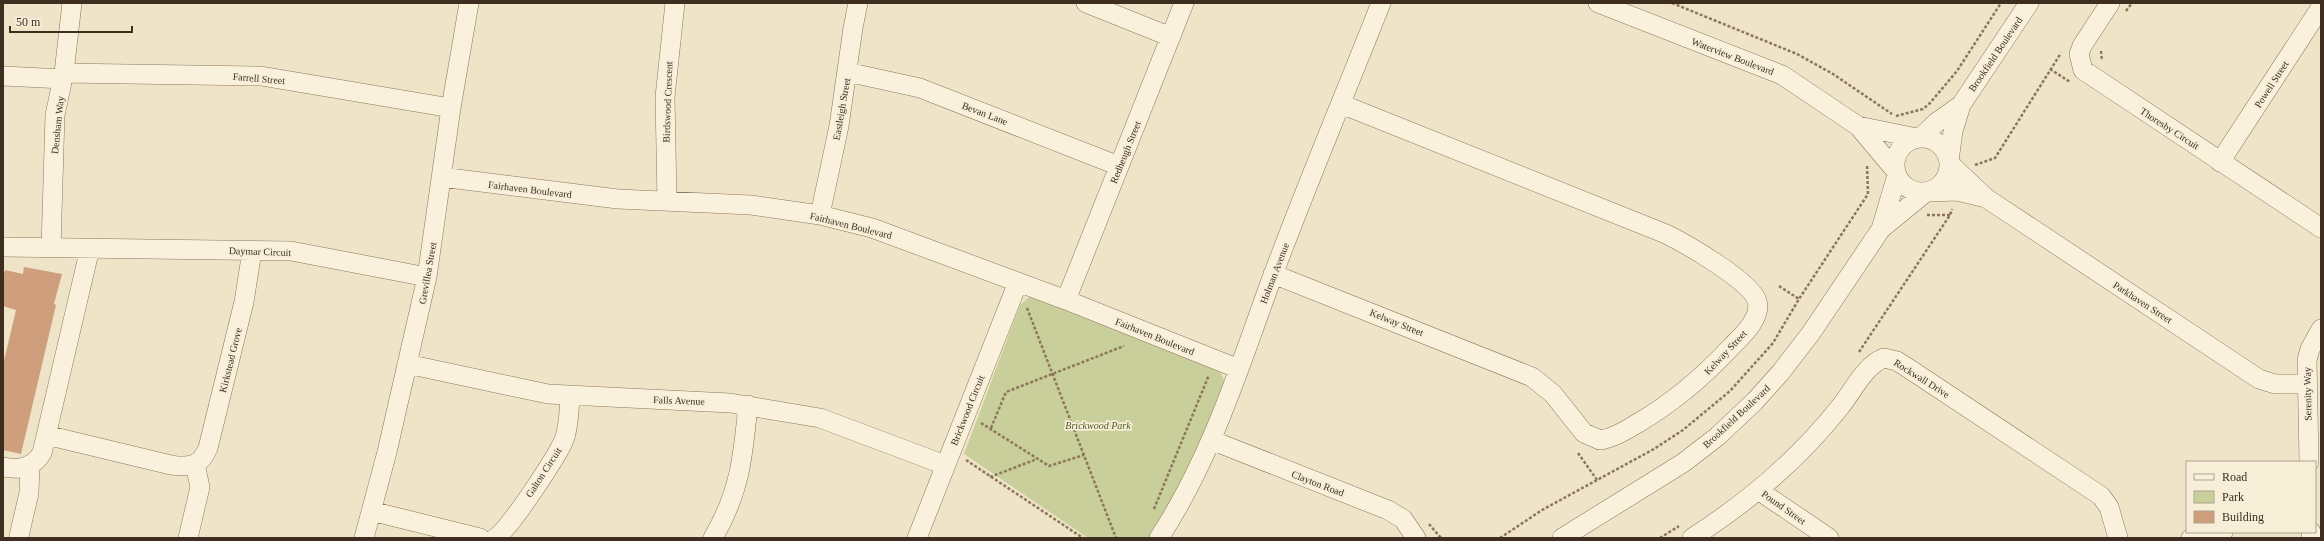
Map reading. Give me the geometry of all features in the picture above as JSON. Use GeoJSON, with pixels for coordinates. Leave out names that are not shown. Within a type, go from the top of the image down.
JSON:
{"type":"FeatureCollection","features":[{"type":"Feature","properties":{"kind":"street","name":"Densham Way"},"geometry":{"type":"LineString","coordinates":[[51,248],[55,115],[63,76],[72,3]]}},
{"type":"Feature","properties":{"kind":"street","name":"Grevillea Street"},"geometry":{"type":"LineString","coordinates":[[364,538],[387,452],[428,277],[451,108],[469,3]]}},
{"type":"Feature","properties":{"kind":"street","name":"Birdswood Crescent"},"geometry":{"type":"LineString","coordinates":[[667,200],[665,96],[675,3]]}},
{"type":"Feature","properties":{"kind":"street","name":"Eastleigh Street"},"geometry":{"type":"LineString","coordinates":[[820,215],[839,126],[852,28],[858,3]]}},
{"type":"Feature","properties":{"kind":"street"},"geometry":{"type":"LineString","coordinates":[[1086,3],[1171,37]]}},
{"type":"Feature","properties":{"kind":"street","name":"Redheugh Street"},"geometry":{"type":"LineString","coordinates":[[1066,300],[1184,3]]}},
{"type":"Feature","properties":{"kind":"street","name":"Holman Avenue"},"geometry":{"type":"LineString","coordinates":[[1159,538],[1175,514],[1211,440],[1239,369],[1273,274],[1381,3]]}},
{"type":"Feature","properties":{"kind":"street","name":"Waterview Boulevard"},"geometry":{"type":"LineString","coordinates":[[1598,3],[1782,75],[1858,126],[1896,172]]}},
{"type":"Feature","properties":{"kind":"street","name":"Brookfield Boulevard"},"geometry":{"type":"LineString","coordinates":[[1950,163],[1954,131],[1961,105],[2029,3]]}},
{"type":"Feature","properties":{"kind":"street","name":"Thoresby Circuit"},"geometry":{"type":"LineString","coordinates":[[2110,3],[2082,46],[2079,54],[2083,70],[2321,228]]}},
{"type":"Feature","properties":{"kind":"street","name":"Powell Street"},"geometry":{"type":"LineString","coordinates":[[2220,162],[2321,7]]}},
{"type":"Feature","properties":{"kind":"street","name":"Bevan Lane"},"geometry":{"type":"LineString","coordinates":[[847,72],[920,88],[1120,166]]}},
{"type":"Feature","properties":{"kind":"street","name":"Farrell Street"},"geometry":{"type":"LineString","coordinates":[[3,76],[261,76],[451,108]]}},
{"type":"Feature","properties":{"kind":"street","name":"Kelway Street"},"geometry":{"type":"LineString","coordinates":[[1273,274],[1532,377],[1554,394],[1584,433],[1600,440],[1624,431],[1662,409],[1686,392],[1740,337],[1754,320],[1757,312],[1757,300],[1749,287],[1683,243],[1666,234],[1341,104]]}},
{"type":"Feature","properties":{"kind":"street","name":"Brookfield Boulevard"},"geometry":{"type":"LineString","coordinates":[[1919,138],[1936,122],[1961,105]]}},
{"type":"Feature","properties":{"kind":"street","name":"Waterview Boulevard"},"geometry":{"type":"LineString","coordinates":[[1858,126],[1919,138]]}},
{"type":"Feature","properties":{"kind":"street"},"geometry":{"type":"LineString","coordinates":[[1919,138],[1936,141],[1947,153],[1950,163],[1948,174],[1944,182],[1927,192],[1908,188],[1896,172],[1898,153],[1909,141],[1919,138]]}},
{"type":"Feature","properties":{"kind":"street","name":"Parkhaven Street"},"geometry":{"type":"LineString","coordinates":[[1950,163],[1961,184],[1986,198],[2259,378],[2275,384],[2307,384]]}},
{"type":"Feature","properties":{"kind":"street","name":"Brookfield Boulevard"},"geometry":{"type":"LineString","coordinates":[[1880,229],[1896,172]]}},
{"type":"Feature","properties":{"kind":"street","name":"Fairhaven Boulevard"},"geometry":{"type":"LineString","coordinates":[[441,177],[618,199],[738,203],[820,215],[879,230],[1066,300],[1239,369]]}},
{"type":"Feature","properties":{"kind":"street","name":"Parkhaven Street"},"geometry":{"type":"LineString","coordinates":[[1927,192],[1961,184]]}},
{"type":"Feature","properties":{"kind":"street","name":"Brookfield Boulevard"},"geometry":{"type":"LineString","coordinates":[[1562,538],[1683,463],[1718,436],[1755,401],[1781,372],[1810,333],[1880,229],[1927,192]]}},
{"type":"Feature","properties":{"kind":"street","name":"Daymar Circuit"},"geometry":{"type":"LineString","coordinates":[[3,247],[291,251],[428,277]]}},
{"type":"Feature","properties":{"kind":"street"},"geometry":{"type":"LineString","coordinates":[[3,467],[15,468],[30,466],[38,460],[42,453],[90,248]]}},
{"type":"Feature","properties":{"kind":"street","name":"Kirkstead Grove"},"geometry":{"type":"LineString","coordinates":[[195,464],[205,456],[208,448],[244,302],[252,251]]}},
{"type":"Feature","properties":{"kind":"street","name":"Brickwood Circuit"},"geometry":{"type":"LineString","coordinates":[[917,538],[1018,282]]}},
{"type":"Feature","properties":{"kind":"street","name":"Serenity Way"},"geometry":{"type":"LineString","coordinates":[[2309,461],[2307,360],[2310,349],[2321,329]]}},
{"type":"Feature","properties":{"kind":"street","name":"Rockwall Drive"},"geometry":{"type":"LineString","coordinates":[[1688,530],[1729,514],[1790,463],[1815,436],[1871,366],[1878,361],[1890,358],[1914,372],[2101,496],[2109,507],[2118,538]]}},
{"type":"Feature","properties":{"kind":"street","name":"Falls Avenue"},"geometry":{"type":"LineString","coordinates":[[407,364],[517,388],[570,397],[708,401],[748,405],[820,418],[945,464]]}},
{"type":"Feature","properties":{"kind":"street","name":"Galton Circuit"},"geometry":{"type":"LineString","coordinates":[[495,538],[507,528],[559,449],[567,430],[570,397]]}},
{"type":"Feature","properties":{"kind":"street"},"geometry":{"type":"LineString","coordinates":[[713,538],[725,517],[736,489],[741,469],[748,405]]}},
{"type":"Feature","properties":{"kind":"street"},"geometry":{"type":"LineString","coordinates":[[46,435],[171,465],[187,467],[195,464],[200,487],[188,538]]}},
{"type":"Feature","properties":{"kind":"street","name":"Clayton Road"},"geometry":{"type":"LineString","coordinates":[[1211,440],[1388,510],[1403,519],[1416,538]]}},
{"type":"Feature","properties":{"kind":"street"},"geometry":{"type":"LineString","coordinates":[[19,536],[29,493],[30,466]]}},
{"type":"Feature","properties":{"kind":"street","name":"Pound Street"},"geometry":{"type":"LineString","coordinates":[[1758,490],[1829,538]]}},
{"type":"Feature","properties":{"kind":"street"},"geometry":{"type":"LineString","coordinates":[[371,510],[480,538]]}},
{"type":"Feature","properties":{"kind":"street"},"geometry":{"type":"LineString","coordinates":[[2191,538],[2218,533]]}},
{"type":"Feature","properties":{"kind":"path"},"geometry":{"type":"LineString","coordinates":[[1672,3],[1797,54],[1832,74],[1895,116],[1923,109],[1930,103],[1957,71],[2001,3]]}},
{"type":"Feature","properties":{"kind":"path"},"geometry":{"type":"LineString","coordinates":[[1856,357],[1950,215],[1961,184],[1973,166],[1995,158],[2063,50]]}},
{"type":"Feature","properties":{"kind":"path"},"geometry":{"type":"LineString","coordinates":[[1779,286],[1799,299]]}},
{"type":"Feature","properties":{"kind":"path"},"geometry":{"type":"LineString","coordinates":[[1027,308],[1116,538]]}},
{"type":"Feature","properties":{"kind":"path"},"geometry":{"type":"LineString","coordinates":[[991,428],[1006,392],[1124,346]]}},
{"type":"Feature","properties":{"kind":"path"},"geometry":{"type":"LineString","coordinates":[[1153,512],[1167,483],[1215,360]]}},
{"type":"Feature","properties":{"kind":"path"},"geometry":{"type":"LineString","coordinates":[[981,423],[1049,466],[1084,455]]}},
{"type":"Feature","properties":{"kind":"path"},"geometry":{"type":"LineString","coordinates":[[1578,454],[1597,480]]}},
{"type":"Feature","properties":{"kind":"path"},"geometry":{"type":"LineString","coordinates":[[990,476],[1037,458]]}},
{"type":"Feature","properties":{"kind":"path"},"geometry":{"type":"LineString","coordinates":[[966,460],[1083,538]]}},
{"type":"Feature","properties":{"kind":"path"},"geometry":{"type":"LineString","coordinates":[[1428,522],[1441,538]]}},
{"type":"Feature","properties":{"kind":"path"},"geometry":{"type":"LineString","coordinates":[[1660,538],[1688,530]]}},
{"type":"Feature","properties":{"kind":"green space","name":"Brickwood Park"},"geometry":{"type":"Polygon","coordinates":[[[1034,293],[1218,366],[1225,383],[1183,484],[1149,538],[1088,538],[964,454],[1020,305],[1034,293]]]}},
{"type":"Feature","properties":{"kind":"building"},"geometry":{"type":"Polygon","coordinates":[[[24,267],[62,274],[21,454],[3,450],[3,365],[16,310],[3,306],[3,277],[5,270],[23,274],[24,267]]]}}]}
